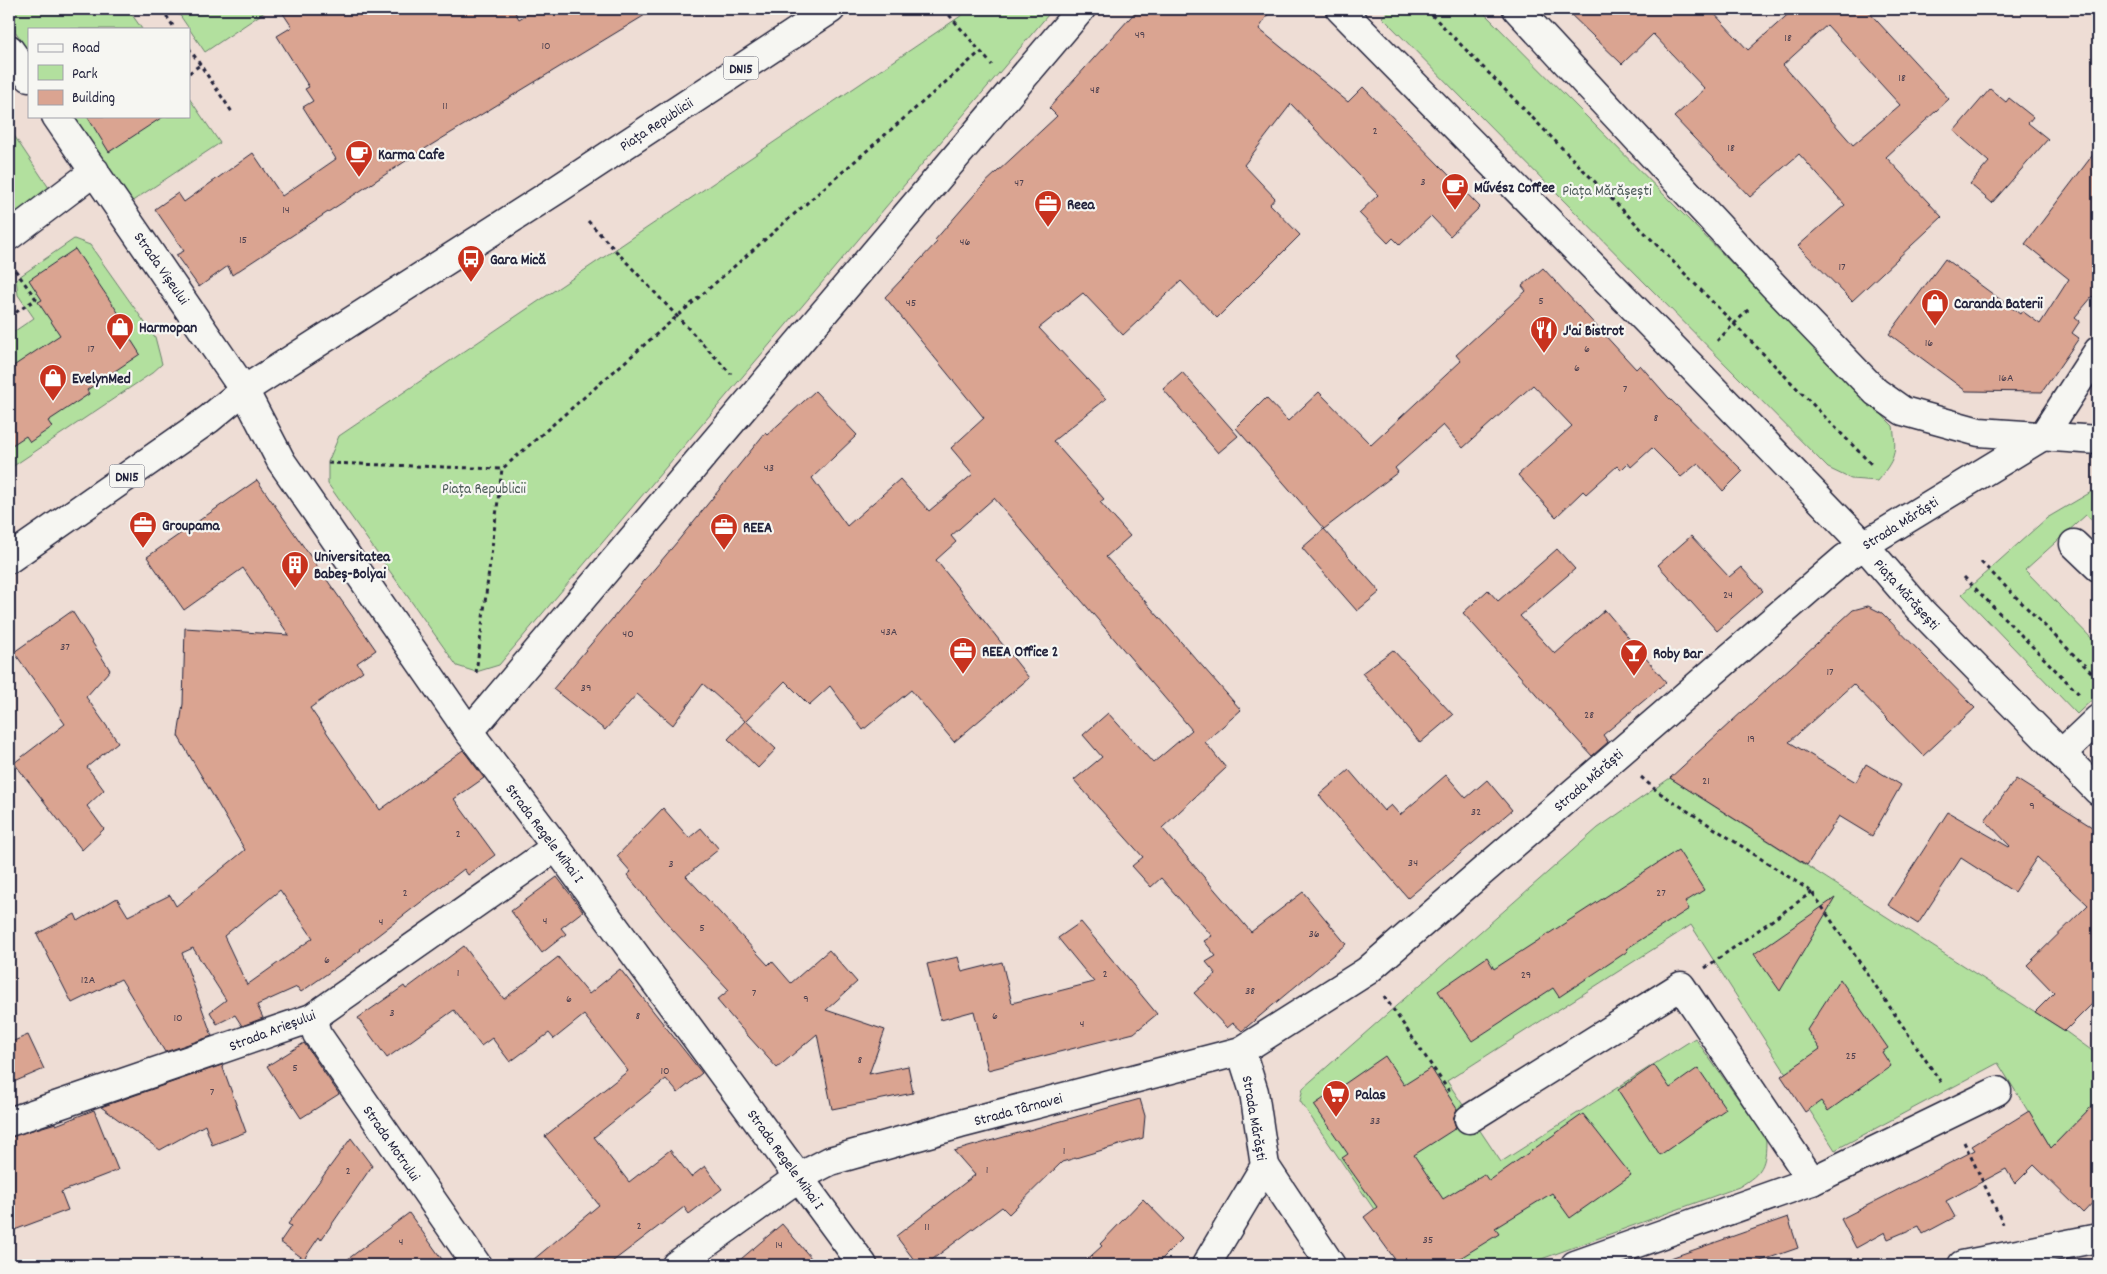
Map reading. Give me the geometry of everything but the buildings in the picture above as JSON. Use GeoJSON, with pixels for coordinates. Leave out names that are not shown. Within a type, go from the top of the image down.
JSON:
{"type":"FeatureCollection","features":[{"type":"Feature","properties":{"kind":"street","name":"Piața Republicii"},"geometry":{"type":"LineString","coordinates":[[9,558],[209,419],[244,390],[558,189],[832,9]]}},
{"type":"Feature","properties":{"kind":"street"},"geometry":{"type":"LineString","coordinates":[[469,732],[1081,9]]}},
{"type":"Feature","properties":{"kind":"street","name":"Piața Mărășești"},"geometry":{"type":"LineString","coordinates":[[1340,9],[1684,359],[1864,545],[1921,611],[2098,791]]}},
{"type":"Feature","properties":{"kind":"street"},"geometry":{"type":"LineString","coordinates":[[1517,9],[1876,392],[1902,411],[1979,432],[2098,440]]}},
{"type":"Feature","properties":{"kind":"street"},"geometry":{"type":"LineString","coordinates":[[9,49],[28,76]]}},
{"type":"Feature","properties":{"kind":"street","name":"Strada Vișeului"},"geometry":{"type":"LineString","coordinates":[[57,118],[244,390]]}},
{"type":"Feature","properties":{"kind":"street"},"geometry":{"type":"LineString","coordinates":[[9,236],[95,171]]}},
{"type":"Feature","properties":{"kind":"street","name":"Strada Mărăști"},"geometry":{"type":"LineString","coordinates":[[1206,1265],[1265,1166],[1254,1092],[1241,1051],[1366,970],[1844,559],[2043,436],[2098,351]]}},
{"type":"Feature","properties":{"kind":"street","name":"Strada Regele Mihai I"},"geometry":{"type":"LineString","coordinates":[[244,390],[281,461],[469,732],[556,847],[862,1265]]}},
{"type":"Feature","properties":{"kind":"street"},"geometry":{"type":"LineString","coordinates":[[2074,544],[2098,568]]}},
{"type":"Feature","properties":{"kind":"street"},"geometry":{"type":"LineString","coordinates":[[2062,754],[2092,710]]}},
{"type":"Feature","properties":{"kind":"street","name":"Strada Arieșului"},"geometry":{"type":"LineString","coordinates":[[9,1122],[312,1018],[556,847]]}},
{"type":"Feature","properties":{"kind":"street"},"geometry":{"type":"LineString","coordinates":[[1469,1119],[1681,986],[1812,1181]]}},
{"type":"Feature","properties":{"kind":"street","name":"Strada Motrului"},"geometry":{"type":"LineString","coordinates":[[312,1018],[317,1034],[477,1265]]}},
{"type":"Feature","properties":{"kind":"street","name":"Strada Târnavei"},"geometry":{"type":"LineString","coordinates":[[676,1265],[799,1177],[830,1161],[1241,1051]]}},
{"type":"Feature","properties":{"kind":"street"},"geometry":{"type":"LineString","coordinates":[[1575,1265],[1812,1181],[1997,1090]]}},
{"type":"Feature","properties":{"kind":"street"},"geometry":{"type":"LineString","coordinates":[[1265,1166],[1331,1265]]}},
{"type":"Feature","properties":{"kind":"street"},"geometry":{"type":"LineString","coordinates":[[1962,1265],[2098,1238]]}},
{"type":"Feature","properties":{"kind":"path"},"geometry":{"type":"LineString","coordinates":[[162,9],[174,28]]}},
{"type":"Feature","properties":{"kind":"path"},"geometry":{"type":"LineString","coordinates":[[944,9],[992,65]]}},
{"type":"Feature","properties":{"kind":"path"},"geometry":{"type":"LineString","coordinates":[[1426,9],[1872,465]]}},
{"type":"Feature","properties":{"kind":"path"},"geometry":{"type":"LineString","coordinates":[[190,50],[232,112]]}},
{"type":"Feature","properties":{"kind":"path"},"geometry":{"type":"LineString","coordinates":[[476,674],[502,469],[980,52]]}},
{"type":"Feature","properties":{"kind":"path"},"geometry":{"type":"LineString","coordinates":[[190,72],[200,65]]}},
{"type":"Feature","properties":{"kind":"path"},"geometry":{"type":"LineString","coordinates":[[588,221],[731,375]]}},
{"type":"Feature","properties":{"kind":"path"},"geometry":{"type":"LineString","coordinates":[[9,317],[36,299],[12,265]]}},
{"type":"Feature","properties":{"kind":"path"},"geometry":{"type":"LineString","coordinates":[[1716,341],[1755,304]]}},
{"type":"Feature","properties":{"kind":"path"},"geometry":{"type":"LineString","coordinates":[[328,463],[502,469]]}},
{"type":"Feature","properties":{"kind":"path"},"geometry":{"type":"LineString","coordinates":[[1980,562],[2098,679]]}},
{"type":"Feature","properties":{"kind":"path"},"geometry":{"type":"LineString","coordinates":[[1964,577],[2092,710]]}},
{"type":"Feature","properties":{"kind":"path"},"geometry":{"type":"LineString","coordinates":[[1635,772],[1657,791],[1812,892],[1955,1112],[2018,1255]]}},
{"type":"Feature","properties":{"kind":"path"},"geometry":{"type":"LineString","coordinates":[[1681,986],[1812,892]]}},
{"type":"Feature","properties":{"kind":"path"},"geometry":{"type":"LineString","coordinates":[[1379,990],[1469,1119]]}},
{"type":"Feature","properties":{"kind":"green space"},"geometry":{"type":"Polygon","coordinates":[[[9,9],[128,9],[141,28],[28,28],[28,50],[9,22],[9,9]]]}},
{"type":"Feature","properties":{"kind":"green space"},"geometry":{"type":"Polygon","coordinates":[[[181,9],[269,9],[205,52],[177,11],[181,9]]]}},
{"type":"Feature","properties":{"kind":"green space","name":"Piața Republicii"},"geometry":{"type":"Polygon","coordinates":[[[971,9],[1053,9],[499,665],[476,672],[457,666],[328,484],[328,462],[339,436],[971,9]]]}},
{"type":"Feature","properties":{"kind":"green space","name":"Piața Mărășești"},"geometry":{"type":"Polygon","coordinates":[[[1391,9],[1480,9],[1893,426],[1895,443],[1893,456],[1888,467],[1877,481],[1851,479],[1828,468],[1382,17],[1391,9]]]}},
{"type":"Feature","properties":{"kind":"green space"},"geometry":{"type":"Polygon","coordinates":[[[190,99],[220,143],[131,202],[74,118],[190,118],[190,99]]]}},
{"type":"Feature","properties":{"kind":"green space"},"geometry":{"type":"Polygon","coordinates":[[[9,128],[55,197],[9,229],[9,128]]]}},
{"type":"Feature","properties":{"kind":"green space"},"geometry":{"type":"Polygon","coordinates":[[[74,239],[90,245],[155,337],[162,364],[152,373],[9,469],[9,335],[34,318],[18,295],[16,279],[74,239]]]}},
{"type":"Feature","properties":{"kind":"green space"},"geometry":{"type":"Polygon","coordinates":[[[2098,488],[2098,526],[2086,515],[2025,570],[2098,645],[2098,694],[2077,714],[1962,594],[2047,518],[2098,488]]]}},
{"type":"Feature","properties":{"kind":"green space"},"geometry":{"type":"Polygon","coordinates":[[[1670,778],[2065,1031],[2098,1055],[2098,1100],[2051,1148],[1998,1063],[1835,1150],[1691,925],[1447,1081],[1501,1162],[1695,1038],[1766,1138],[1764,1162],[1758,1172],[1739,1187],[1525,1265],[1412,1265],[1300,1101],[1303,1088],[1598,828],[1670,778]]]}},
{"type":"Feature","properties":{"kind":"place","name":"Karma Cafe"},"geometry":{"type":"Point","coordinates":[359,178]}},
{"type":"Feature","properties":{"kind":"place","name":"Művész Coffee"},"geometry":{"type":"Point","coordinates":[1455,211]}},
{"type":"Feature","properties":{"kind":"place","name":"Reea"},"geometry":{"type":"Point","coordinates":[1048,228]}},
{"type":"Feature","properties":{"kind":"place","name":"Gara Mică"},"geometry":{"type":"Point","coordinates":[471,283]}},
{"type":"Feature","properties":{"kind":"place","name":"Caranda Baterii"},"geometry":{"type":"Point","coordinates":[1935,327]}},
{"type":"Feature","properties":{"kind":"place","name":"Harmopan"},"geometry":{"type":"Point","coordinates":[120,351]}},
{"type":"Feature","properties":{"kind":"place","name":"J'ai Bistrot"},"geometry":{"type":"Point","coordinates":[1544,354]}},
{"type":"Feature","properties":{"kind":"place","name":"EvelynMed"},"geometry":{"type":"Point","coordinates":[53,402]}},
{"type":"Feature","properties":{"kind":"place","name":"Groupama"},"geometry":{"type":"Point","coordinates":[143,549]}},
{"type":"Feature","properties":{"kind":"place","name":"REEA"},"geometry":{"type":"Point","coordinates":[724,551]}},
{"type":"Feature","properties":{"kind":"place","name":"Universitatea Babeș-Bolyai"},"geometry":{"type":"Point","coordinates":[295,589]}},
{"type":"Feature","properties":{"kind":"place","name":"REEA Office 2"},"geometry":{"type":"Point","coordinates":[963,675]}},
{"type":"Feature","properties":{"kind":"place","name":"Roby Bar"},"geometry":{"type":"Point","coordinates":[1634,677]}},
{"type":"Feature","properties":{"kind":"place","name":"Palas"},"geometry":{"type":"Point","coordinates":[1336,1118]}}]}
